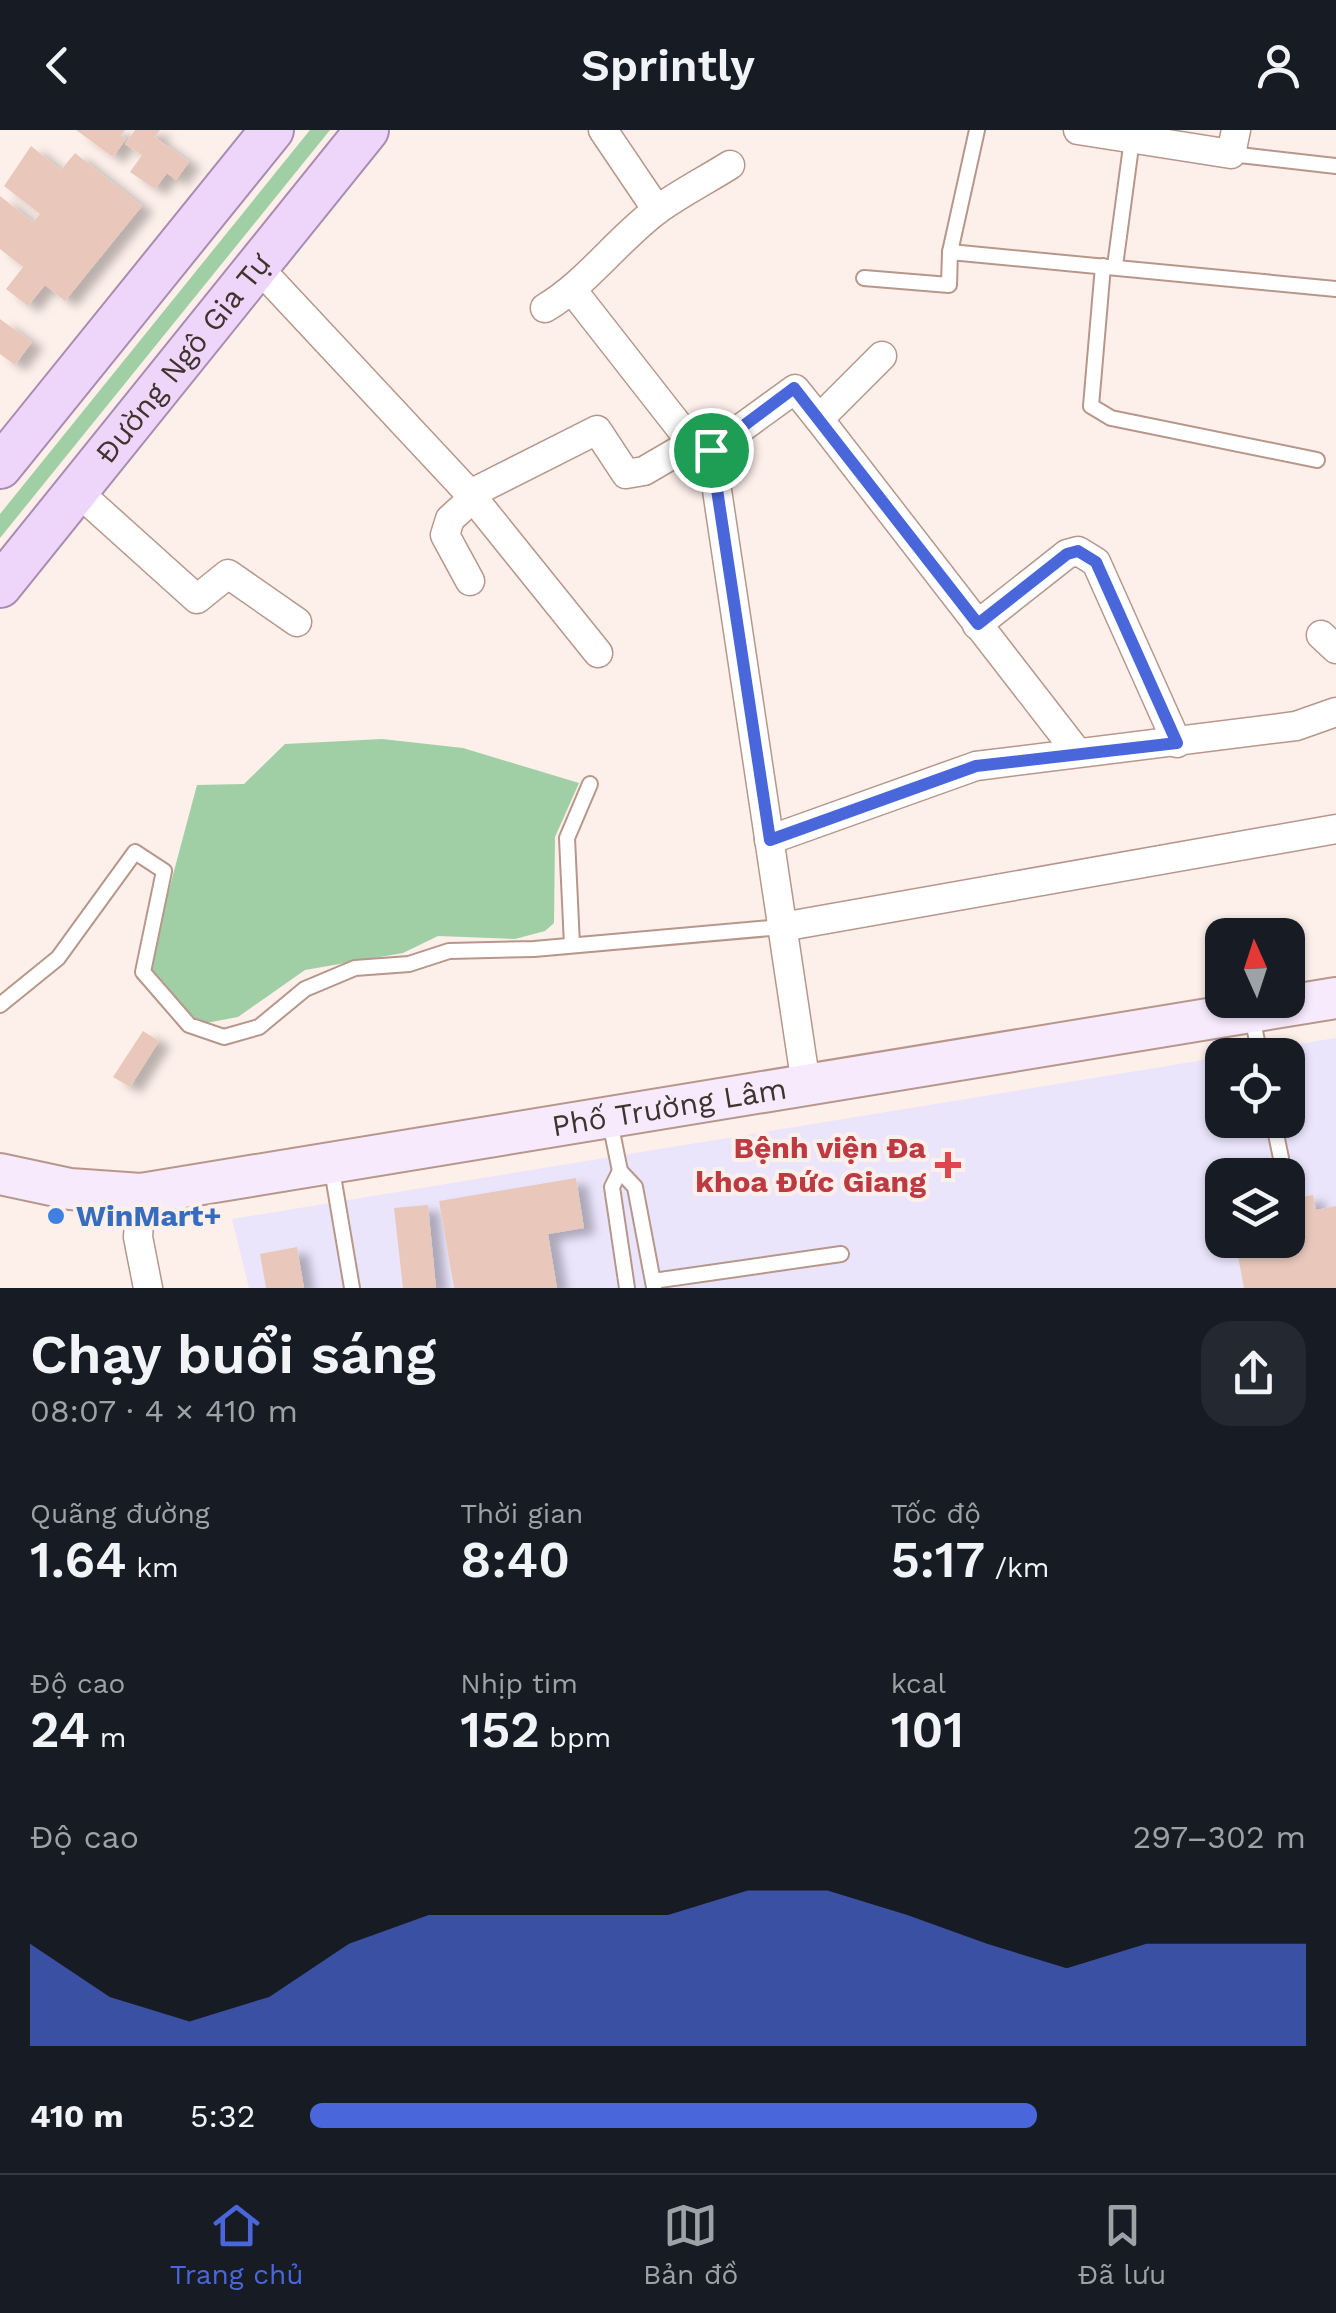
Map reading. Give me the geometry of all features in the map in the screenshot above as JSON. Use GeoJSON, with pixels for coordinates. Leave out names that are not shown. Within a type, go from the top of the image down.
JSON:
{"type":"FeatureCollection","features":[{"type":"Feature","properties":{"kind":"main road"},"geometry":{"type":"LineString","coordinates":[[0,467],[272,130]]}},
{"type":"Feature","properties":{"kind":"main road","name":"Đường Ngô Gia Tự"},"geometry":{"type":"LineString","coordinates":[[0,586],[367,130]]}},
{"type":"Feature","properties":{"kind":"main road","name":"Phố Trường Lâm"},"geometry":{"type":"LineString","coordinates":[[1305,1003],[1336,998]]}},
{"type":"Feature","properties":{"kind":"main road","name":"Phố Trường Lâm"},"geometry":{"type":"LineString","coordinates":[[0,1174],[70,1189],[140,1194],[1214,1018]]}},
{"type":"Feature","properties":{"kind":"street"},"geometry":{"type":"LineString","coordinates":[[603,130],[657,210]]}},
{"type":"Feature","properties":{"kind":"street"},"geometry":{"type":"LineString","coordinates":[[1078,130],[1132,138],[1234,142]]}},
{"type":"Feature","properties":{"kind":"street"},"geometry":{"type":"LineString","coordinates":[[546,308],[573,292],[586,272],[657,210],[730,165]]}},
{"type":"Feature","properties":{"kind":"street"},"geometry":{"type":"LineString","coordinates":[[258,266],[472,496],[598,652]]}},
{"type":"Feature","properties":{"kind":"street"},"geometry":{"type":"LineString","coordinates":[[573,292],[702,447],[770,840],[806,1085]]}},
{"type":"Feature","properties":{"kind":"street"},"geometry":{"type":"LineString","coordinates":[[819,419],[882,356]]}},
{"type":"Feature","properties":{"kind":"street"},"geometry":{"type":"LineString","coordinates":[[470,581],[450,552],[445,528],[472,496],[597,430],[626,474],[644,471],[702,447],[794,388],[1077,752]]}},
{"type":"Feature","properties":{"kind":"street"},"geometry":{"type":"LineString","coordinates":[[77,490],[197,599],[228,574],[298,622]]}},
{"type":"Feature","properties":{"kind":"street"},"geometry":{"type":"LineString","coordinates":[[978,624],[1067,554],[1087,555],[1096,562],[1177,743]]}},
{"type":"Feature","properties":{"kind":"street"},"geometry":{"type":"LineString","coordinates":[[770,840],[976,766],[1296,726],[1336,712]]}},
{"type":"Feature","properties":{"kind":"street"},"geometry":{"type":"LineString","coordinates":[[782,927],[1336,829]]}},
{"type":"Feature","properties":{"kind":"street"},"geometry":{"type":"LineString","coordinates":[[140,1194],[138,1237],[148,1288]]}},
{"type":"Feature","properties":{"kind":"lane"},"geometry":{"type":"LineString","coordinates":[[864,278],[949,284],[950,252],[977,130]]}},
{"type":"Feature","properties":{"kind":"lane"},"geometry":{"type":"LineString","coordinates":[[1132,138],[1109,266],[1091,406],[1112,418],[1317,460]]}},
{"type":"Feature","properties":{"kind":"lane"},"geometry":{"type":"LineString","coordinates":[[1234,142],[1336,166]]}},
{"type":"Feature","properties":{"kind":"lane"},"geometry":{"type":"LineString","coordinates":[[950,252],[1336,289]]}},
{"type":"Feature","properties":{"kind":"lane"},"geometry":{"type":"LineString","coordinates":[[572,946],[567,838],[590,784]]}},
{"type":"Feature","properties":{"kind":"lane"},"geometry":{"type":"LineString","coordinates":[[0,1006],[58,958],[136,852],[164,871],[143,972],[178,1015],[204,1034],[242,1035],[306,989],[355,968],[409,964],[449,951],[572,946],[782,927]]}},
{"type":"Feature","properties":{"kind":"lane"},"geometry":{"type":"LineString","coordinates":[[609,1118],[620,1170],[635,1187],[654,1285],[841,1254]]}},
{"type":"Feature","properties":{"kind":"lane"},"geometry":{"type":"LineString","coordinates":[[1277,1138],[1281,1158]]}},
{"type":"Feature","properties":{"kind":"lane"},"geometry":{"type":"LineString","coordinates":[[331,1163],[352,1288]]}},
{"type":"Feature","properties":{"kind":"lane"},"geometry":{"type":"LineString","coordinates":[[620,1170],[612,1187],[627,1288]]}},
{"type":"Feature","properties":{"kind":"shaded area","name":"Bệnh viện Đa khoa Đức Giang"},"geometry":{"type":"Polygon","coordinates":[[[1336,1038],[1336,1288],[249,1288],[232,1219],[1205,1060],[1205,1138],[1305,1138],[1305,1043],[1336,1038]]]}},
{"type":"Feature","properties":{"kind":"green space"},"geometry":{"type":"Polygon","coordinates":[[[310,130],[330,130],[0,538],[0,514],[310,130]]]}},
{"type":"Feature","properties":{"kind":"green space"},"geometry":{"type":"Polygon","coordinates":[[[382,739],[463,748],[579,783],[555,837],[554,923],[545,931],[515,939],[438,936],[403,953],[305,970],[238,1017],[195,1025],[148,968],[197,785],[244,784],[285,744],[382,739]]]}},
{"type":"Feature","properties":{"kind":"building"},"geometry":{"type":"Polygon","coordinates":[[[76,130],[125,130],[121,136],[126,139],[113,157],[76,130]]]}},
{"type":"Feature","properties":{"kind":"building"},"geometry":{"type":"Polygon","coordinates":[[[135,130],[160,130],[155,137],[189,162],[176,180],[167,173],[155,189],[130,172],[142,155],[125,144],[135,130]]]}},
{"type":"Feature","properties":{"kind":"building"},"geometry":{"type":"Polygon","coordinates":[[[31,146],[61,170],[75,153],[142,206],[65,301],[45,285],[28,306],[6,289],[23,267],[0,249],[0,196],[33,222],[40,214],[4,186],[31,146]]]}},
{"type":"Feature","properties":{"kind":"building"},"geometry":{"type":"Polygon","coordinates":[[[0,319],[32,342],[15,365],[0,354],[0,319]]]}},
{"type":"Feature","properties":{"kind":"building"},"geometry":{"type":"Polygon","coordinates":[[[143,1031],[159,1041],[130,1087],[113,1077],[143,1031]]]}},
{"type":"Feature","properties":{"kind":"building"},"geometry":{"type":"Polygon","coordinates":[[[576,1178],[584,1228],[548,1234],[557,1288],[454,1288],[439,1201],[576,1178]]]}},
{"type":"Feature","properties":{"kind":"building"},"geometry":{"type":"Polygon","coordinates":[[[1313,1195],[1316,1210],[1336,1206],[1336,1288],[1244,1288],[1238,1258],[1305,1258],[1305,1197],[1313,1195]]]}},
{"type":"Feature","properties":{"kind":"building"},"geometry":{"type":"Polygon","coordinates":[[[428,1205],[436,1288],[403,1288],[394,1208],[428,1205]]]}},
{"type":"Feature","properties":{"kind":"building"},"geometry":{"type":"Polygon","coordinates":[[[297,1247],[304,1288],[266,1288],[260,1254],[297,1247]]]}},
{"type":"Feature","properties":{"kind":"place","name":"Bệnh viện Đa khoa Đức Giang"},"geometry":{"type":"Point","coordinates":[948,1165]}},
{"type":"Feature","properties":{"kind":"place","name":"WinMart+"},"geometry":{"type":"Point","coordinates":[56,1216]}},
{"type":"Feature","properties":{"kind":"route"},"geometry":{"type":"LineString","coordinates":[[794,388],[978,624],[1067,554],[1078,551],[1087,555],[1096,562],[1177,743],[976,766],[770,840],[711,450],[794,388]]}}]}
